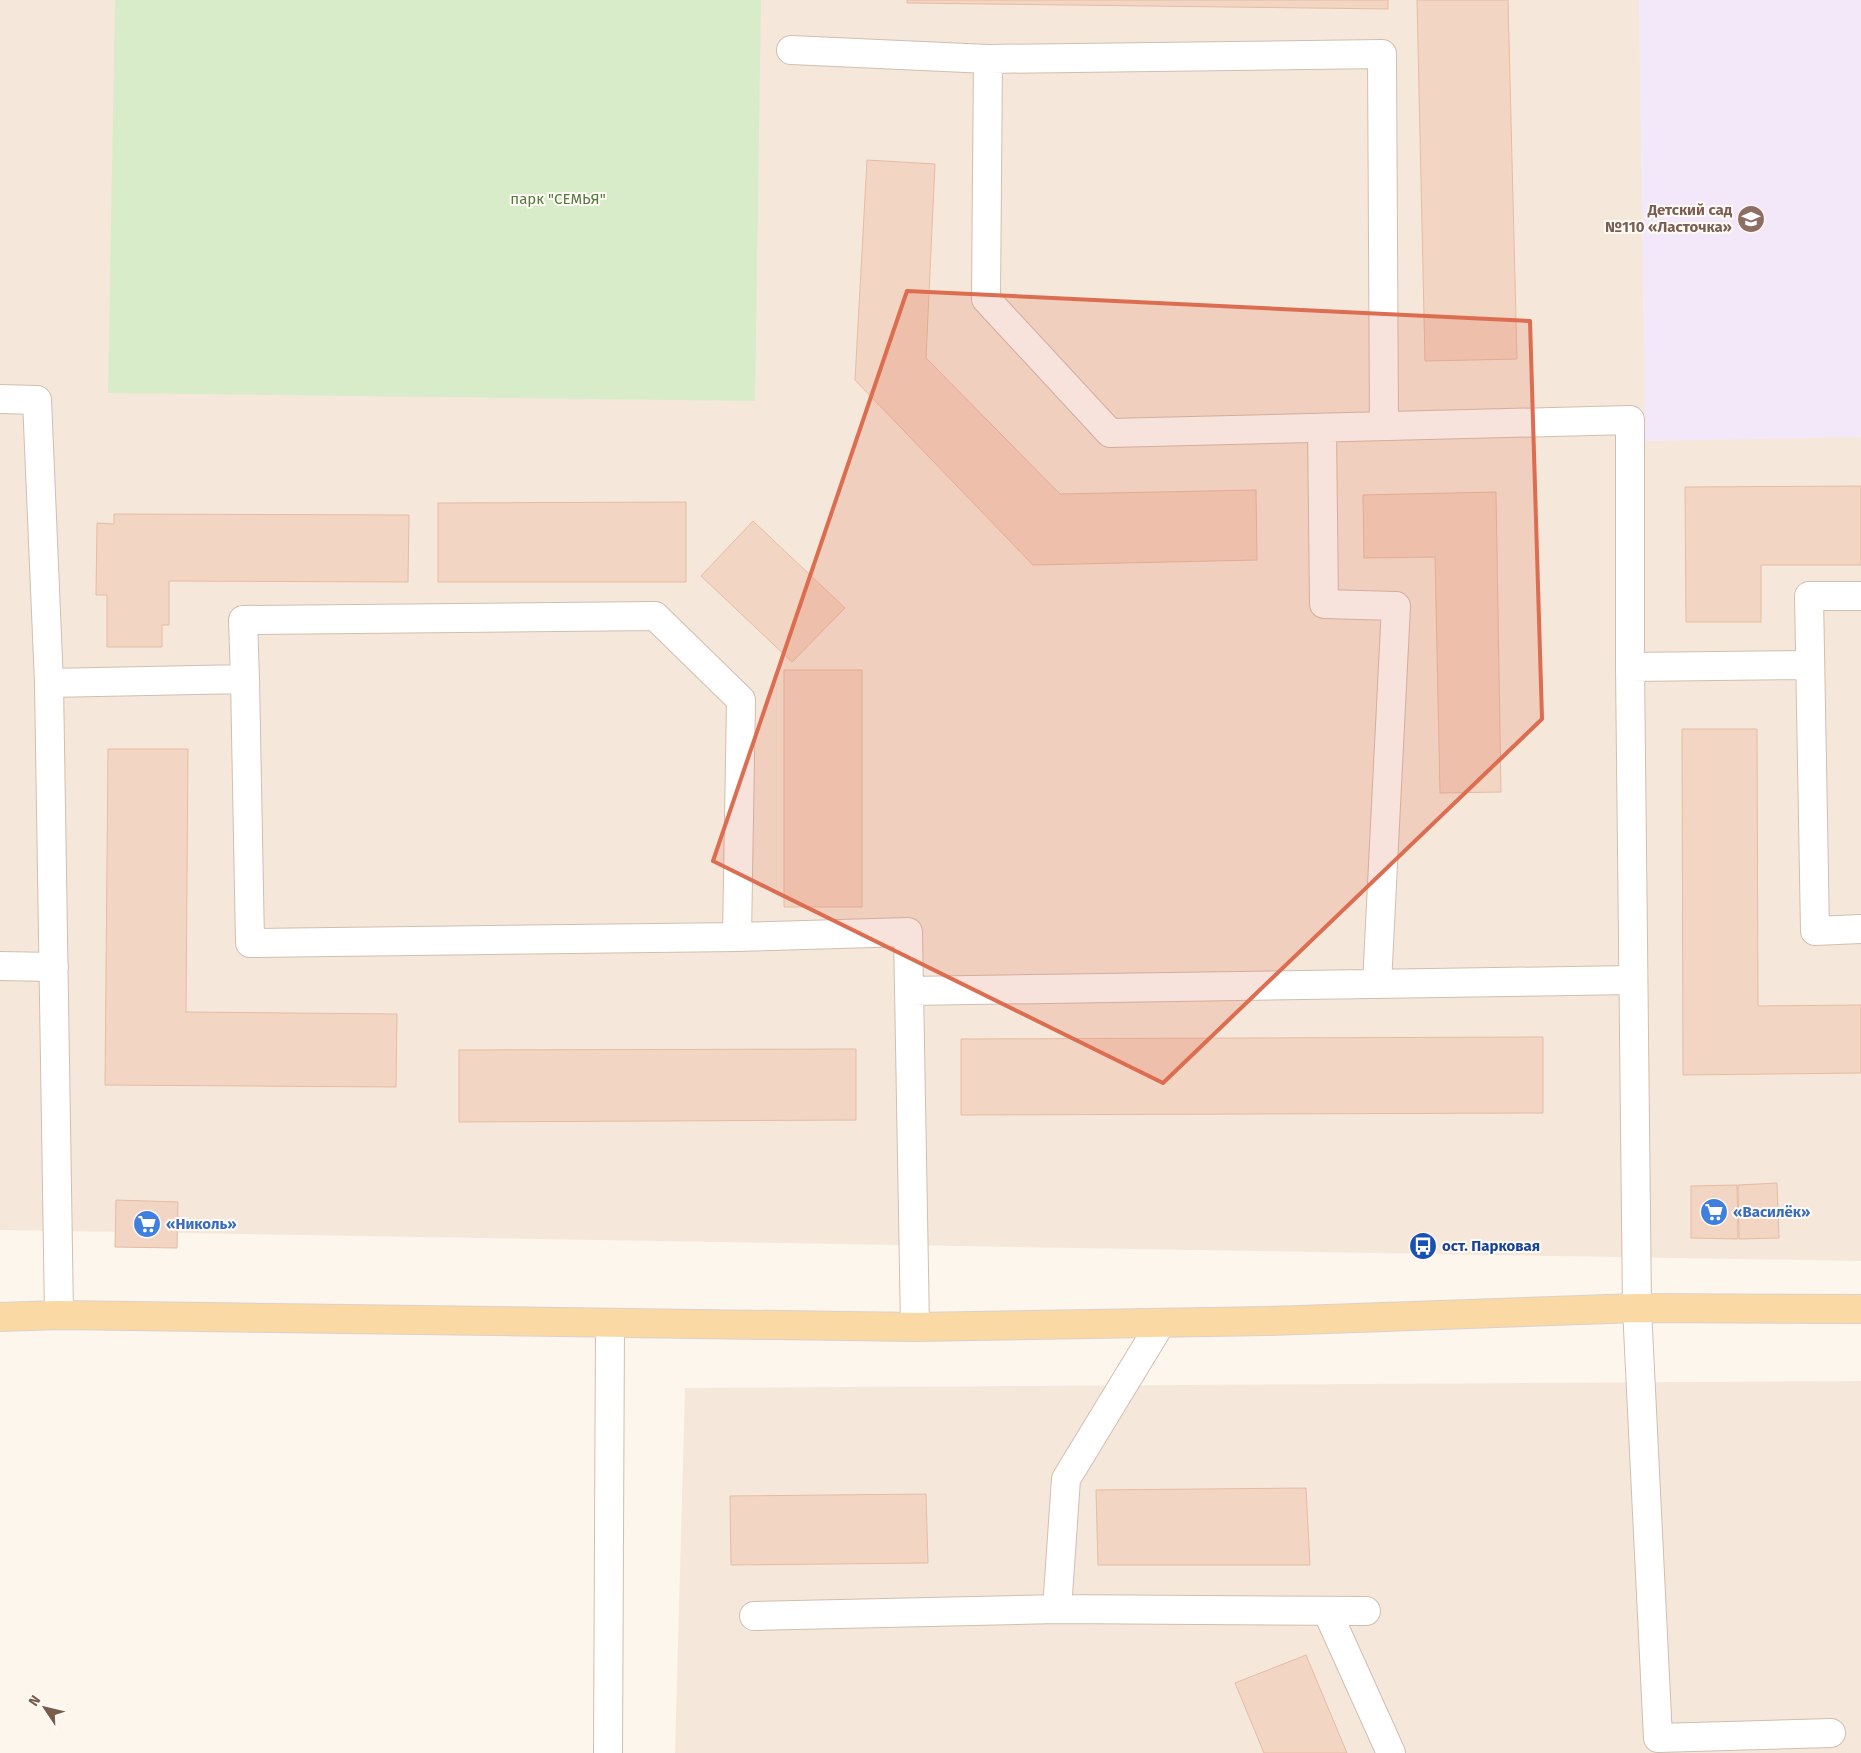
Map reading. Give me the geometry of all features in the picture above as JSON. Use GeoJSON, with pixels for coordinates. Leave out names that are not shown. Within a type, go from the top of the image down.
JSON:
{"type":"FeatureCollection","features":[{"type":"Feature","properties":{"kind":"main road"},"geometry":{"type":"LineString","coordinates":[[0,1317],[59,1315],[915,1327],[1278,1321],[1637,1308],[1861,1309]]}},
{"type":"Feature","properties":{"kind":"street"},"geometry":{"type":"LineString","coordinates":[[791,50],[988,59],[1382,54],[1384,426]]}},
{"type":"Feature","properties":{"kind":"street"},"geometry":{"type":"LineString","coordinates":[[988,59],[986,299],[1110,433],[1630,420],[1630,667],[1637,1308],[1658,1738],[1831,1733]]}},
{"type":"Feature","properties":{"kind":"street"},"geometry":{"type":"LineString","coordinates":[[0,399],[37,400],[49,683],[59,1315]]}},
{"type":"Feature","properties":{"kind":"street"},"geometry":{"type":"LineString","coordinates":[[1322,428],[1324,604],[1396,606],[1376,984]]}},
{"type":"Feature","properties":{"kind":"street"},"geometry":{"type":"LineString","coordinates":[[1861,596],[1809,596],[1815,931],[1861,930]]}},
{"type":"Feature","properties":{"kind":"street"},"geometry":{"type":"LineString","coordinates":[[737,937],[741,700],[655,616],[243,620],[250,944],[737,937],[908,932],[915,1327]]}},
{"type":"Feature","properties":{"kind":"street"},"geometry":{"type":"LineString","coordinates":[[1630,667],[1809,665]]}},
{"type":"Feature","properties":{"kind":"street"},"geometry":{"type":"LineString","coordinates":[[49,683],[245,679]]}},
{"type":"Feature","properties":{"kind":"street"},"geometry":{"type":"LineString","coordinates":[[0,966],[54,967]]}},
{"type":"Feature","properties":{"kind":"street"},"geometry":{"type":"LineString","coordinates":[[909,991],[1633,980]]}},
{"type":"Feature","properties":{"kind":"street"},"geometry":{"type":"LineString","coordinates":[[608,1753],[610,1323]]}},
{"type":"Feature","properties":{"kind":"street"},"geometry":{"type":"LineString","coordinates":[[1057,1609],[1066,1478],[1161,1323]]}},
{"type":"Feature","properties":{"kind":"street"},"geometry":{"type":"LineString","coordinates":[[754,1616],[1057,1609],[1366,1612]]}},
{"type":"Feature","properties":{"kind":"street"},"geometry":{"type":"LineString","coordinates":[[1327,1611],[1391,1753]]}},
{"type":"Feature","properties":{"kind":"highlighted area"},"geometry":{"type":"Polygon","coordinates":[[[907,291],[1530,321],[1542,719],[1163,1083],[713,861],[907,291]]]}},
{"type":"Feature","properties":{"kind":"shaded area"},"geometry":{"type":"Polygon","coordinates":[[[0,0],[1861,0],[1861,1261],[0,1230],[0,0]]]}},
{"type":"Feature","properties":{"kind":"shaded area","name":"Детский сад №110 «Ласточка»"},"geometry":{"type":"Polygon","coordinates":[[[1639,0],[1861,0],[1861,437],[1645,441],[1639,0]]]}},
{"type":"Feature","properties":{"kind":"shaded area"},"geometry":{"type":"Polygon","coordinates":[[[1861,1381],[1861,1753],[675,1753],[685,1388],[1861,1381]]]}},
{"type":"Feature","properties":{"kind":"green space","name":"парк \"СЕМЬЯ\""},"geometry":{"type":"Polygon","coordinates":[[[115,0],[761,0],[755,401],[108,393],[115,0]]]}},
{"type":"Feature","properties":{"kind":"building"},"geometry":{"type":"Polygon","coordinates":[[[907,0],[1388,0],[1388,9],[907,3],[907,0]]]}},
{"type":"Feature","properties":{"kind":"building"},"geometry":{"type":"Polygon","coordinates":[[[1417,0],[1508,0],[1517,359],[1425,361],[1417,0]]]}},
{"type":"Feature","properties":{"kind":"building"},"geometry":{"type":"Polygon","coordinates":[[[867,160],[935,164],[926,358],[1060,494],[1256,490],[1257,560],[1033,565],[855,380],[867,160]]]}},
{"type":"Feature","properties":{"kind":"building"},"geometry":{"type":"Polygon","coordinates":[[[1861,486],[1861,565],[1761,565],[1761,622],[1686,622],[1685,487],[1861,486]]]}},
{"type":"Feature","properties":{"kind":"building"},"geometry":{"type":"Polygon","coordinates":[[[1496,492],[1501,792],[1440,793],[1435,557],[1364,558],[1363,495],[1496,492]]]}},
{"type":"Feature","properties":{"kind":"building"},"geometry":{"type":"Polygon","coordinates":[[[686,502],[686,582],[438,582],[438,503],[686,502]]]}},
{"type":"Feature","properties":{"kind":"building"},"geometry":{"type":"Polygon","coordinates":[[[114,514],[409,515],[408,582],[169,581],[169,625],[162,625],[162,647],[107,647],[107,595],[96,595],[97,523],[114,524],[114,514]]]}},
{"type":"Feature","properties":{"kind":"building"},"geometry":{"type":"Polygon","coordinates":[[[753,521],[845,608],[792,662],[701,576],[753,521]]]}},
{"type":"Feature","properties":{"kind":"building"},"geometry":{"type":"Polygon","coordinates":[[[784,670],[862,670],[862,907],[784,907],[784,670]]]}},
{"type":"Feature","properties":{"kind":"building"},"geometry":{"type":"Polygon","coordinates":[[[1682,729],[1757,729],[1758,1006],[1861,1005],[1861,1073],[1683,1075],[1682,729]]]}},
{"type":"Feature","properties":{"kind":"building"},"geometry":{"type":"Polygon","coordinates":[[[108,749],[188,749],[186,1012],[397,1014],[396,1087],[105,1085],[108,749]]]}},
{"type":"Feature","properties":{"kind":"building"},"geometry":{"type":"Polygon","coordinates":[[[1543,1037],[1543,1113],[961,1115],[961,1039],[1543,1037]]]}},
{"type":"Feature","properties":{"kind":"building"},"geometry":{"type":"Polygon","coordinates":[[[856,1049],[856,1120],[459,1122],[459,1050],[856,1049]]]}},
{"type":"Feature","properties":{"kind":"building"},"geometry":{"type":"Polygon","coordinates":[[[1777,1183],[1779,1238],[1739,1239],[1738,1185],[1777,1183]]]}},
{"type":"Feature","properties":{"kind":"building","name":"«Василёк»"},"geometry":{"type":"Polygon","coordinates":[[[1737,1185],[1738,1239],[1691,1238],[1691,1186],[1737,1185]]]}},
{"type":"Feature","properties":{"kind":"building","name":"«Николь»"},"geometry":{"type":"Polygon","coordinates":[[[116,1200],[178,1202],[177,1248],[115,1247],[116,1200]]]}},
{"type":"Feature","properties":{"kind":"building"},"geometry":{"type":"Polygon","coordinates":[[[1306,1488],[1310,1565],[1098,1565],[1096,1490],[1306,1488]]]}},
{"type":"Feature","properties":{"kind":"building"},"geometry":{"type":"Polygon","coordinates":[[[926,1494],[928,1563],[731,1565],[730,1496],[926,1494]]]}},
{"type":"Feature","properties":{"kind":"building"},"geometry":{"type":"Polygon","coordinates":[[[1306,1655],[1347,1753],[1264,1753],[1235,1683],[1306,1655]]]}},
{"type":"Feature","properties":{"kind":"place","name":"Детский сад №110 «Ласточка»"},"geometry":{"type":"Point","coordinates":[1751,219]}},
{"type":"Feature","properties":{"kind":"place","name":"«Василёк»"},"geometry":{"type":"Point","coordinates":[1714,1212]}},
{"type":"Feature","properties":{"kind":"place","name":"«Николь»"},"geometry":{"type":"Point","coordinates":[147,1224]}},
{"type":"Feature","properties":{"kind":"place","name":"ост. Парковая"},"geometry":{"type":"Point","coordinates":[1423,1246]}}]}
